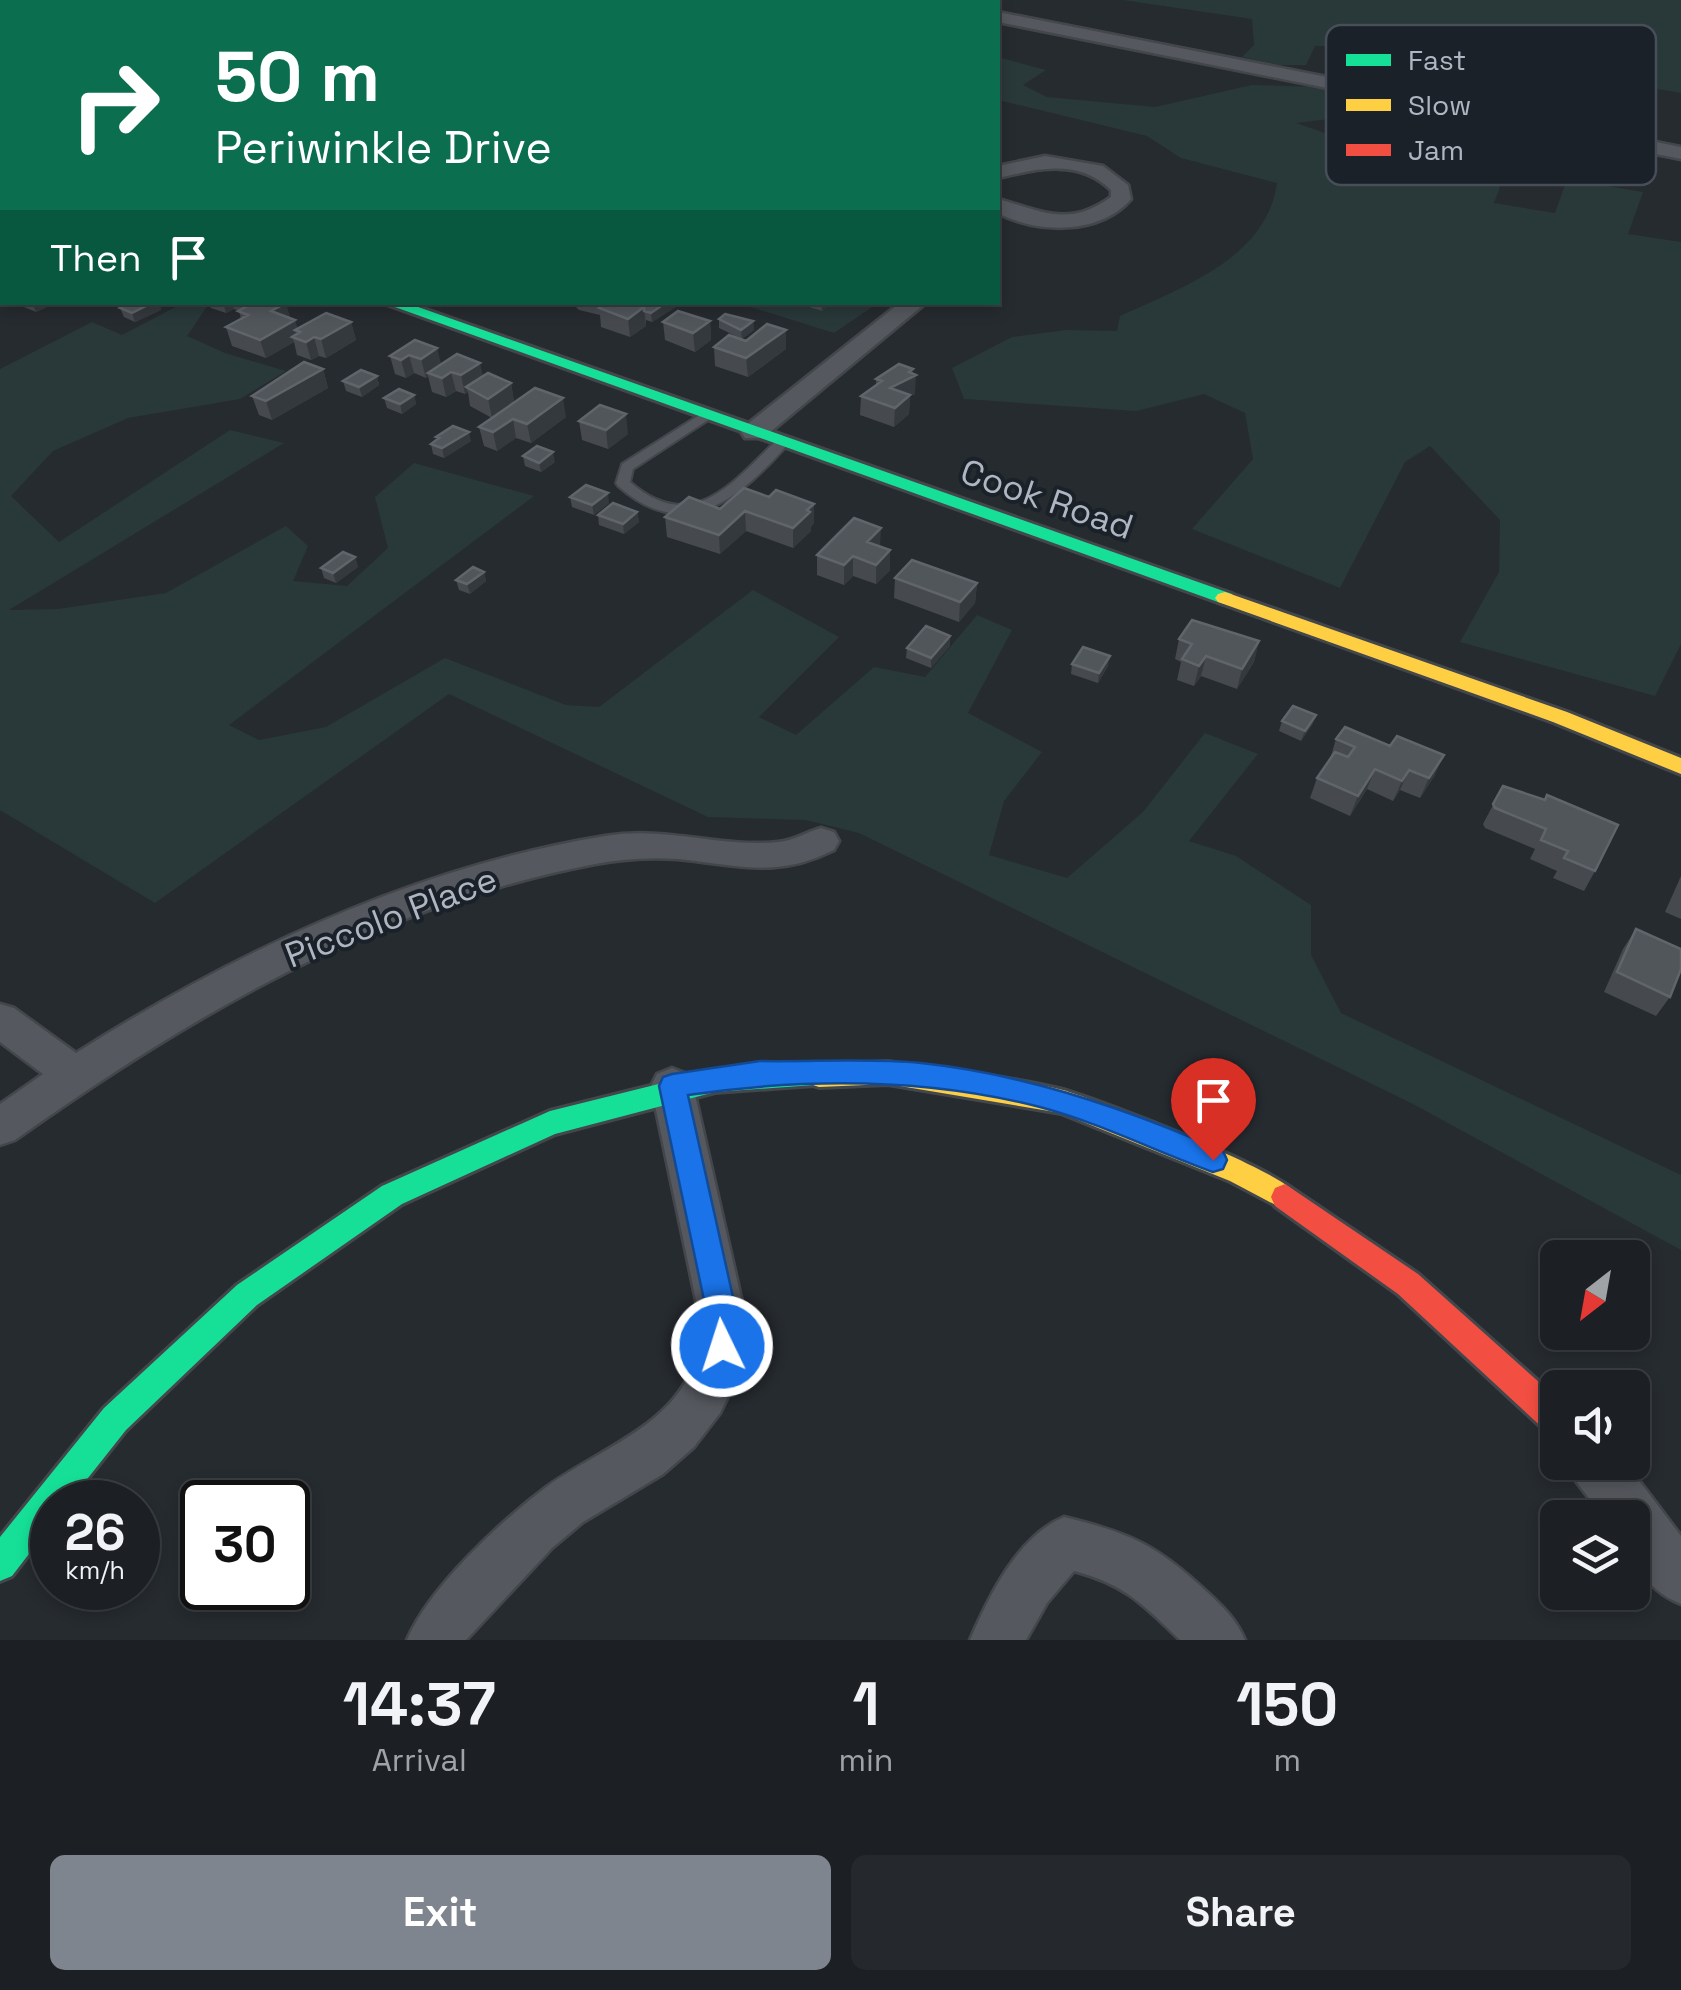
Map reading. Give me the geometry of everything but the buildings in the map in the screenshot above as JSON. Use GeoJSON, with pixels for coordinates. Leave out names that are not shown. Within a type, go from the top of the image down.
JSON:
{"type":"FeatureCollection","features":[{"type":"Feature","properties":{"kind":"street"},"geometry":{"type":"LineString","coordinates":[[1000,17],[1326,82]]}},
{"type":"Feature","properties":{"kind":"street"},"geometry":{"type":"LineString","coordinates":[[1656,148],[1681,153]]}},
{"type":"Feature","properties":{"kind":"street"},"geometry":{"type":"LineString","coordinates":[[1000,172],[1038,162],[1072,164],[1104,174],[1120,189],[1121,199],[1107,212],[1088,218],[1047,220],[1000,207]]}},
{"type":"Feature","properties":{"kind":"street"},"geometry":{"type":"LineString","coordinates":[[1000,235],[1024,216]]}},
{"type":"Feature","properties":{"kind":"street","name":"Cook Road"},"geometry":{"type":"LineString","coordinates":[[396,305],[1560,718],[1681,766]]}},
{"type":"Feature","properties":{"kind":"street"},"geometry":{"type":"LineString","coordinates":[[754,432],[912,305]]}},
{"type":"Feature","properties":{"kind":"street","name":"Piccolo Place"},"geometry":{"type":"LineString","coordinates":[[0,1127],[73,1074],[164,1018],[262,966],[418,900],[512,870],[617,847],[695,847],[758,858],[803,852],[821,841]]}},
{"type":"Feature","properties":{"kind":"street"},"geometry":{"type":"LineString","coordinates":[[0,1020],[73,1074]]}},
{"type":"Feature","properties":{"kind":"street"},"geometry":{"type":"LineString","coordinates":[[0,1564],[88,1452],[151,1384],[205,1331],[312,1245],[387,1197],[496,1142],[577,1111],[672,1086],[760,1073],[920,1074],[1040,1096],[1160,1136],[1239,1172],[1370,1252],[1458,1324],[1540,1404]]}},
{"type":"Feature","properties":{"kind":"street"},"geometry":{"type":"LineString","coordinates":[[434,1640],[465,1599],[534,1530],[565,1504],[645,1456],[677,1430],[703,1396],[717,1368],[724,1324],[672,1086]]}},
{"type":"Feature","properties":{"kind":"street"},"geometry":{"type":"LineString","coordinates":[[1606,1480],[1681,1578]]}},
{"type":"Feature","properties":{"kind":"street"},"geometry":{"type":"LineString","coordinates":[[997,1640],[1028,1584],[1064,1543],[1117,1556],[1153,1577],[1218,1640]]}},
{"type":"Feature","properties":{"kind":"lane"},"geometry":{"type":"LineString","coordinates":[[706,415],[626,467],[623,483],[634,495],[653,504],[695,508],[718,501],[783,442]]}},
{"type":"Feature","properties":{"kind":"shaded area"},"geometry":{"type":"Polygon","coordinates":[[[1123,0],[1681,0],[1681,93],[1656,89],[1656,25],[1326,25],[1326,46],[1315,46],[1306,65],[1276,65],[1242,57],[1254,45],[1252,19],[1123,0]]]}},
{"type":"Feature","properties":{"kind":"shaded area"},"geometry":{"type":"Polygon","coordinates":[[[1000,58],[1046,70],[1023,85],[1047,97],[1155,107],[1252,85],[1326,89],[1326,119],[1296,123],[1326,133],[1326,185],[1501,185],[1494,203],[1555,213],[1565,185],[1602,185],[1643,192],[1628,234],[1681,242],[1681,644],[1655,696],[1460,642],[1499,572],[1500,520],[1430,446],[1405,462],[1340,588],[1192,529],[1253,459],[1245,413],[1204,394],[1136,411],[964,399],[952,368],[1012,337],[1066,330],[1117,331],[1120,316],[1218,267],[1257,231],[1270,209],[1277,183],[1181,158],[1147,136],[1000,100],[1000,58]]]}},
{"type":"Feature","properties":{"kind":"shaded area"},"geometry":{"type":"Polygon","coordinates":[[[179,305],[208,305],[187,336],[225,353],[286,371],[240,399],[128,418],[53,451],[11,496],[59,542],[230,430],[284,443],[9,610],[58,609],[166,593],[286,526],[308,546],[293,581],[347,586],[388,548],[375,497],[414,463],[534,496],[229,725],[259,740],[326,727],[445,658],[566,705],[599,707],[753,590],[839,637],[759,717],[796,735],[874,667],[925,677],[977,615],[1012,630],[968,713],[1042,752],[1004,801],[989,855],[1067,878],[1143,812],[1205,733],[1258,754],[1189,841],[1236,856],[1311,905],[1311,955],[1341,1013],[1681,1175],[1681,1250],[1413,1104],[859,833],[806,820],[708,817],[449,694],[155,903],[0,810],[0,369],[92,322],[122,335],[179,305]]]}},
{"type":"Feature","properties":{"kind":"shaded area"},"geometry":{"type":"Polygon","coordinates":[[[744,305],[875,305],[834,333],[744,305]]]}},
{"type":"Feature","properties":{"kind":"traffic: fast"},"geometry":{"type":"LineString","coordinates":[[396,305],[1225,598]]}},
{"type":"Feature","properties":{"kind":"traffic: fast"},"geometry":{"type":"LineString","coordinates":[[0,1564],[115,1419],[247,1295],[392,1195],[550,1123],[715,1081],[819,1076]]}},
{"type":"Feature","properties":{"kind":"traffic: slow"},"geometry":{"type":"LineString","coordinates":[[1225,598],[1560,717],[1681,766]]}},
{"type":"Feature","properties":{"kind":"traffic: slow"},"geometry":{"type":"LineString","coordinates":[[819,1076],[888,1073],[1063,1102],[1240,1172],[1285,1197]]}},
{"type":"Feature","properties":{"kind":"traffic: jam"},"geometry":{"type":"LineString","coordinates":[[1285,1197],[1408,1284],[1540,1405]]}},
{"type":"Feature","properties":{"kind":"route"},"geometry":{"type":"LineString","coordinates":[[722,1346],[724,1324],[672,1086],[760,1073],[920,1074],[1040,1096],[1160,1136],[1213,1160]]}}]}
